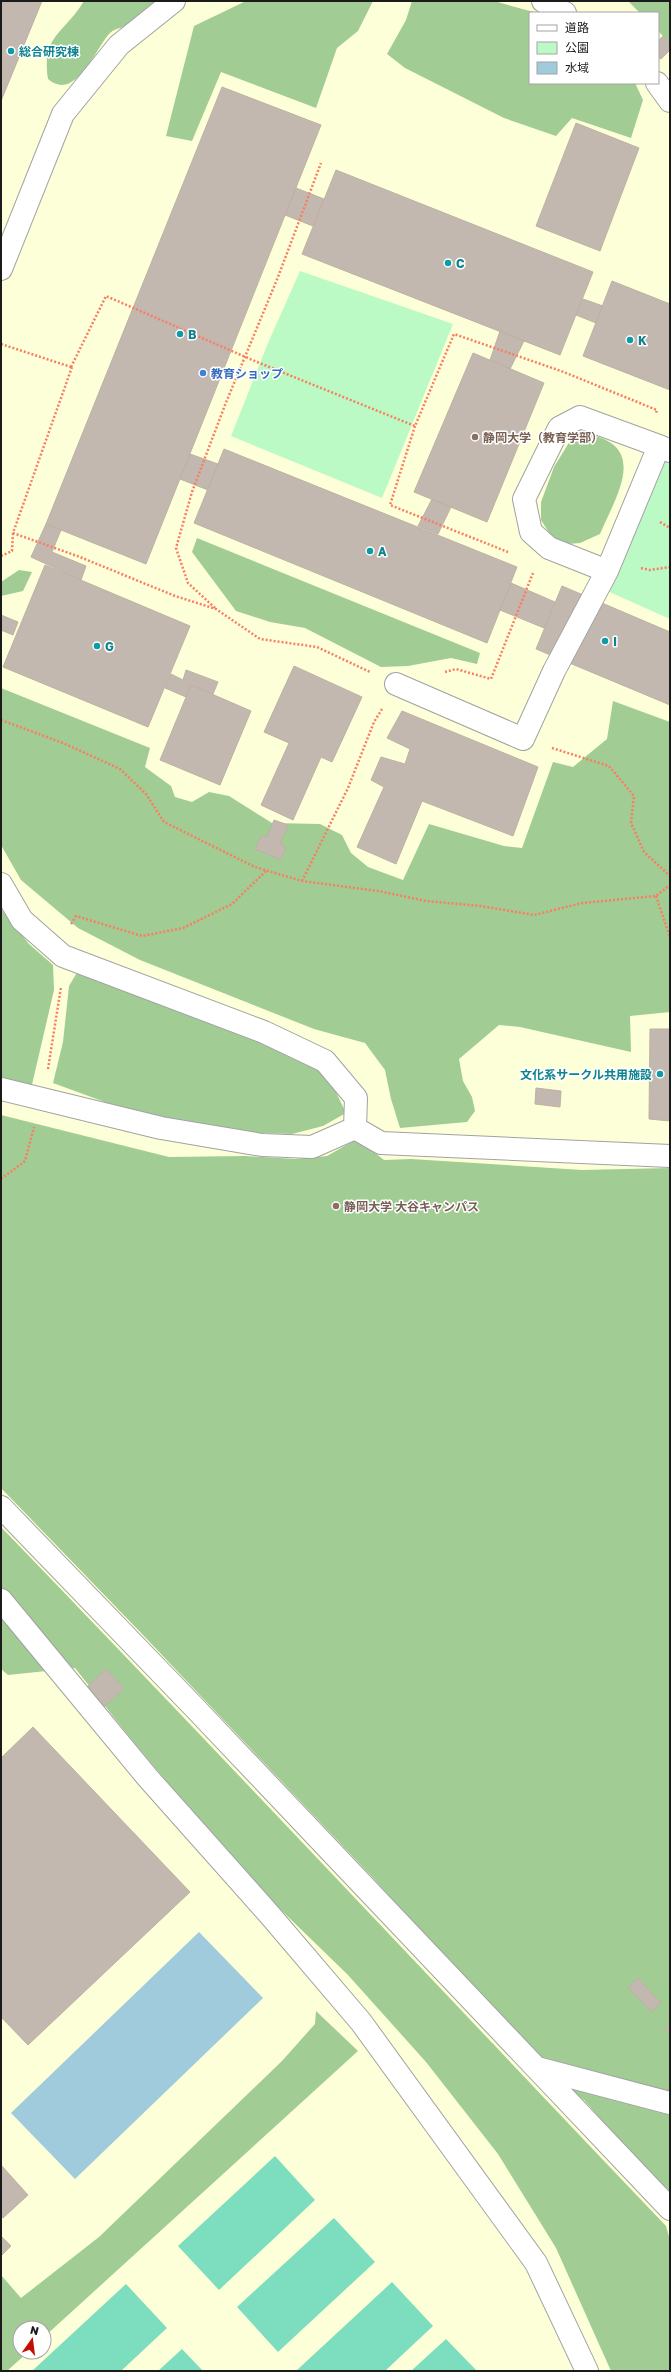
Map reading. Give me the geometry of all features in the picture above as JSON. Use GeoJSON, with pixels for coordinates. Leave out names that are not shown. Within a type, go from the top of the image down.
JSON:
{"type":"FeatureCollection","features":[{"type":"Feature","properties":{"kind":"lane"},"geometry":{"type":"LineString","coordinates":[[1,269],[63,114],[119,45],[174,1]]}},
{"type":"Feature","properties":{"kind":"lane"},"geometry":{"type":"LineString","coordinates":[[543,1],[563,12]]}},
{"type":"Feature","properties":{"kind":"lane"},"geometry":{"type":"LineString","coordinates":[[658,84],[670,101]]}},
{"type":"Feature","properties":{"kind":"lane"},"geometry":{"type":"LineString","coordinates":[[396,684],[523,739],[554,671],[607,571],[658,446],[580,416],[559,428],[524,499],[531,532],[549,548],[607,571]]}},
{"type":"Feature","properties":{"kind":"lane"},"geometry":{"type":"LineString","coordinates":[[1,884],[22,920],[63,956],[264,1032],[325,1061],[356,1098],[355,1128]]}},
{"type":"Feature","properties":{"kind":"lane"},"geometry":{"type":"LineString","coordinates":[[1,1089],[161,1128],[262,1145],[312,1147],[355,1128]]}},
{"type":"Feature","properties":{"kind":"lane"},"geometry":{"type":"LineString","coordinates":[[355,1128],[381,1143],[670,1156]]}},
{"type":"Feature","properties":{"kind":"lane"},"geometry":{"type":"LineString","coordinates":[[1,1507],[670,2209]]}},
{"type":"Feature","properties":{"kind":"lane"},"geometry":{"type":"LineString","coordinates":[[1,1600],[148,1778],[269,1914],[361,2022],[536,2263],[587,2371]]}},
{"type":"Feature","properties":{"kind":"lane"},"geometry":{"type":"LineString","coordinates":[[537,2068],[670,2103]]}},
{"type":"Feature","properties":{"kind":"path"},"geometry":{"type":"LineString","coordinates":[[302,881],[348,788],[374,722],[396,684],[316,647],[260,639],[216,609],[188,583],[176,548],[192,492],[243,356],[278,277],[321,164]]}},
{"type":"Feature","properties":{"kind":"path"},"geometry":{"type":"LineString","coordinates":[[1,556],[12,551],[13,534],[71,367],[106,296],[243,356],[415,426]]}},
{"type":"Feature","properties":{"kind":"path"},"geometry":{"type":"LineString","coordinates":[[510,553],[390,505],[415,426],[454,334],[561,371],[657,410],[658,446]]}},
{"type":"Feature","properties":{"kind":"path"},"geometry":{"type":"LineString","coordinates":[[1,344],[71,367]]}},
{"type":"Feature","properties":{"kind":"path"},"geometry":{"type":"LineString","coordinates":[[13,534],[80,557],[175,596],[216,609]]}},
{"type":"Feature","properties":{"kind":"path"},"geometry":{"type":"LineString","coordinates":[[441,673],[456,669],[491,679],[534,571]]}},
{"type":"Feature","properties":{"kind":"path"},"geometry":{"type":"LineString","coordinates":[[1,720],[69,745],[120,769],[146,794],[164,822],[255,867],[302,881],[378,891],[426,901],[481,906],[534,915],[582,903],[656,896],[670,885]]}},
{"type":"Feature","properties":{"kind":"path"},"geometry":{"type":"LineString","coordinates":[[523,739],[609,766],[634,796],[631,823],[644,852],[670,876]]}},
{"type":"Feature","properties":{"kind":"path"},"geometry":{"type":"LineString","coordinates":[[656,896],[670,937]]}},
{"type":"Feature","properties":{"kind":"shaded area","name":"静岡大学 大谷キャンパス"},"geometry":{"type":"Polygon","coordinates":[[[1,1],[670,1],[670,2371],[1,2371],[1,1]]]}},
{"type":"Feature","properties":{"kind":"green space"},"geometry":{"type":"Polygon","coordinates":[[[84,1],[160,1],[148,16],[139,23],[116,29],[110,33],[92,60],[76,79],[68,84],[58,84],[48,79],[47,64],[51,43],[77,12],[84,1]]]}},
{"type":"Feature","properties":{"kind":"green space"},"geometry":{"type":"Polygon","coordinates":[[[246,1],[373,1],[358,31],[337,48],[316,108],[221,72],[192,141],[166,136],[194,26],[246,1]]]}},
{"type":"Feature","properties":{"kind":"green space"},"geometry":{"type":"Polygon","coordinates":[[[412,1],[494,1],[533,12],[529,12],[529,84],[635,84],[643,100],[631,138],[572,118],[556,136],[504,118],[405,68],[387,54],[406,20],[412,1]]]}},
{"type":"Feature","properties":{"kind":"green space"},"geometry":{"type":"Polygon","coordinates":[[[628,1],[670,1],[670,43],[659,32],[659,12],[639,12],[628,1]]]}},
{"type":"Feature","properties":{"kind":"green space"},"geometry":{"type":"Polygon","coordinates":[[[300,271],[453,324],[382,498],[231,436],[268,343],[300,271]]]}},
{"type":"Feature","properties":{"kind":"green space"},"geometry":{"type":"Polygon","coordinates":[[[587,434],[606,440],[618,449],[623,461],[623,474],[620,489],[600,534],[580,543],[568,544],[551,536],[541,520],[541,502],[554,467],[570,441],[587,434]]]}},
{"type":"Feature","properties":{"kind":"green space"},"geometry":{"type":"Polygon","coordinates":[[[661,458],[670,461],[670,619],[605,590],[661,458]]]}},
{"type":"Feature","properties":{"kind":"green space"},"geometry":{"type":"Polygon","coordinates":[[[197,538],[480,653],[477,664],[451,658],[408,666],[381,667],[305,628],[270,622],[236,611],[192,552],[197,538]]]}},
{"type":"Feature","properties":{"kind":"green space"},"geometry":{"type":"Polygon","coordinates":[[[19,570],[32,572],[23,591],[1,596],[1,582],[19,570]]]}},
{"type":"Feature","properties":{"kind":"green space"},"geometry":{"type":"Polygon","coordinates":[[[1,688],[150,748],[145,767],[171,786],[175,797],[192,802],[209,792],[229,796],[272,823],[320,824],[342,835],[351,853],[368,867],[403,880],[429,824],[504,846],[522,848],[553,762],[573,767],[607,739],[613,701],[670,722],[670,1012],[630,1016],[631,1052],[520,1027],[499,1025],[459,1059],[463,1081],[472,1097],[475,1111],[467,1122],[400,1128],[391,1099],[385,1070],[365,1043],[314,1029],[140,960],[78,928],[21,880],[1,845],[1,688]]]}},
{"type":"Feature","properties":{"kind":"green space"},"geometry":{"type":"Polygon","coordinates":[[[1,909],[29,944],[53,965],[54,990],[31,1089],[1,1082],[1,909]]]}},
{"type":"Feature","properties":{"kind":"green space"},"geometry":{"type":"Polygon","coordinates":[[[78,971],[108,985],[146,996],[313,1063],[334,1088],[346,1113],[323,1126],[292,1134],[227,1132],[177,1119],[143,1116],[53,1083],[63,1042],[69,986],[78,971]]]}},
{"type":"Feature","properties":{"kind":"green space"},"geometry":{"type":"Polygon","coordinates":[[[1,1115],[169,1157],[245,1156],[295,1159],[327,1156],[357,1139],[384,1160],[411,1159],[582,1170],[670,1168],[670,2092],[544,2059],[453,1967],[374,1879],[143,1635],[1,1488],[1,1115]]]}},
{"type":"Feature","properties":{"kind":"green space"},"geometry":{"type":"Polygon","coordinates":[[[1,1527],[251,1788],[666,2226],[670,2240],[670,2371],[611,2371],[556,2248],[498,2154],[426,2062],[348,1975],[242,1872],[128,1735],[75,1668],[8,1675],[1,1669],[1,1527]]]}},
{"type":"Feature","properties":{"kind":"green space"},"geometry":{"type":"Polygon","coordinates":[[[316,2011],[358,2051],[52,2330],[52,2320],[12,2320],[12,2360],[19,2360],[7,2371],[1,2371],[1,2275],[21,2298],[99,2237],[282,2061],[315,2024],[316,2011]]]}},
{"type":"Feature","properties":{"kind":"green space"},"geometry":{"type":"Polygon","coordinates":[[[561,2083],[670,2112],[670,2191],[642,2166],[584,2100],[561,2083]]]}},
{"type":"Feature","properties":{"kind":"green space"},"geometry":{"type":"Polygon","coordinates":[[[275,2156],[315,2200],[219,2290],[178,2246],[275,2156]]]}},
{"type":"Feature","properties":{"kind":"green space"},"geometry":{"type":"Polygon","coordinates":[[[334,2218],[375,2262],[278,2352],[237,2307],[334,2218]]]}},
{"type":"Feature","properties":{"kind":"green space"},"geometry":{"type":"Polygon","coordinates":[[[392,2282],[433,2326],[385,2371],[296,2371],[392,2282]]]}},
{"type":"Feature","properties":{"kind":"green space"},"geometry":{"type":"Polygon","coordinates":[[[126,2284],[167,2328],[121,2371],[32,2371],[44,2360],[52,2360],[52,2352],[126,2284]]]}},
{"type":"Feature","properties":{"kind":"green space"},"geometry":{"type":"Polygon","coordinates":[[[446,2339],[477,2371],[411,2371],[446,2339]]]}},
{"type":"Feature","properties":{"kind":"green space"},"geometry":{"type":"Polygon","coordinates":[[[182,2349],[203,2371],[158,2371],[182,2349]]]}},
{"type":"Feature","properties":{"kind":"water"},"geometry":{"type":"Polygon","coordinates":[[[199,1932],[263,1998],[75,2179],[11,2113],[199,1932]]]}},
{"type":"Feature","properties":{"kind":"building","name":"総合研究棟"},"geometry":{"type":"Polygon","coordinates":[[[1,1],[42,1],[1,101],[1,1]]]}},
{"type":"Feature","properties":{"kind":"building"},"geometry":{"type":"Polygon","coordinates":[[[663,36],[670,43],[670,50],[661,59],[659,58],[659,40],[663,36]]]}},
{"type":"Feature","properties":{"kind":"building","name":"B"},"geometry":{"type":"Polygon","coordinates":[[[222,87],[321,125],[146,564],[46,524],[222,87]]]}},
{"type":"Feature","properties":{"kind":"building"},"geometry":{"type":"Polygon","coordinates":[[[576,123],[639,148],[600,251],[536,226],[576,123]]]}},
{"type":"Feature","properties":{"kind":"building","name":"C"},"geometry":{"type":"Polygon","coordinates":[[[336,170],[593,272],[560,355],[302,254],[336,170]]]}},
{"type":"Feature","properties":{"kind":"building"},"geometry":{"type":"Polygon","coordinates":[[[296,188],[324,199],[313,226],[285,215],[296,188]]]}},
{"type":"Feature","properties":{"kind":"building","name":"K"},"geometry":{"type":"Polygon","coordinates":[[[612,281],[670,304],[670,390],[583,356],[612,281]]]}},
{"type":"Feature","properties":{"kind":"building"},"geometry":{"type":"Polygon","coordinates":[[[583,299],[603,306],[596,323],[576,315],[583,299]]]}},
{"type":"Feature","properties":{"kind":"building"},"geometry":{"type":"Polygon","coordinates":[[[500,331],[524,341],[510,369],[490,360],[500,331]]]}},
{"type":"Feature","properties":{"kind":"building"},"geometry":{"type":"Polygon","coordinates":[[[473,353],[544,383],[487,522],[414,492],[473,353]]]}},
{"type":"Feature","properties":{"kind":"building","name":"A"},"geometry":{"type":"Polygon","coordinates":[[[224,449],[517,567],[487,643],[194,523],[224,449]]]}},
{"type":"Feature","properties":{"kind":"building"},"geometry":{"type":"Polygon","coordinates":[[[190,454],[218,464],[208,490],[180,479],[190,454]]]}},
{"type":"Feature","properties":{"kind":"building"},"geometry":{"type":"Polygon","coordinates":[[[432,499],[451,507],[438,534],[418,526],[432,499]]]}},
{"type":"Feature","properties":{"kind":"building"},"geometry":{"type":"Polygon","coordinates":[[[46,524],[61,530],[52,552],[86,566],[81,580],[31,557],[46,524]]]}},
{"type":"Feature","properties":{"kind":"building","name":"G"},"geometry":{"type":"Polygon","coordinates":[[[45,565],[190,626],[148,727],[3,667],[45,565]]]}},
{"type":"Feature","properties":{"kind":"building"},"geometry":{"type":"Polygon","coordinates":[[[511,583],[555,602],[544,628],[500,610],[511,583]]]}},
{"type":"Feature","properties":{"kind":"building","name":"I"},"geometry":{"type":"Polygon","coordinates":[[[562,586],[670,632],[670,705],[536,649],[562,586]]]}},
{"type":"Feature","properties":{"kind":"building"},"geometry":{"type":"Polygon","coordinates":[[[1,615],[18,622],[13,635],[1,630],[1,615]]]}},
{"type":"Feature","properties":{"kind":"building"},"geometry":{"type":"Polygon","coordinates":[[[294,666],[362,697],[332,762],[321,757],[293,820],[261,805],[289,743],[264,732],[294,666]]]}},
{"type":"Feature","properties":{"kind":"building"},"geometry":{"type":"Polygon","coordinates":[[[186,670],[218,682],[213,694],[191,685],[186,697],[165,688],[171,674],[183,680],[186,670]]]}},
{"type":"Feature","properties":{"kind":"building"},"geometry":{"type":"Polygon","coordinates":[[[191,685],[251,711],[220,785],[160,760],[191,685]]]}},
{"type":"Feature","properties":{"kind":"building"},"geometry":{"type":"Polygon","coordinates":[[[402,711],[538,767],[513,836],[422,801],[396,864],[357,847],[384,787],[371,780],[381,757],[405,764],[410,749],[387,738],[402,711]]]}},
{"type":"Feature","properties":{"kind":"building"},"geometry":{"type":"Polygon","coordinates":[[[274,820],[288,825],[280,844],[286,847],[281,860],[255,849],[261,836],[267,837],[274,820]]]}},
{"type":"Feature","properties":{"kind":"building","name":"文化系サークル共用施設"},"geometry":{"type":"Polygon","coordinates":[[[650,1029],[670,1029],[670,1121],[649,1119],[650,1029]]]}},
{"type":"Feature","properties":{"kind":"building"},"geometry":{"type":"Polygon","coordinates":[[[536,1088],[561,1091],[560,1107],[535,1104],[536,1088]]]}},
{"type":"Feature","properties":{"kind":"building"},"geometry":{"type":"Polygon","coordinates":[[[106,1669],[124,1688],[104,1707],[86,1688],[106,1669]]]}},
{"type":"Feature","properties":{"kind":"building"},"geometry":{"type":"Polygon","coordinates":[[[33,1727],[190,1892],[28,2045],[1,2017],[1,1758],[33,1727]]]}},
{"type":"Feature","properties":{"kind":"building"},"geometry":{"type":"Polygon","coordinates":[[[638,1978],[661,2003],[651,2012],[628,1987],[638,1978]]]}},
{"type":"Feature","properties":{"kind":"building"},"geometry":{"type":"Polygon","coordinates":[[[670,2024],[670,2034],[665,2030],[670,2024]]]}},
{"type":"Feature","properties":{"kind":"building"},"geometry":{"type":"Polygon","coordinates":[[[1,2165],[28,2195],[3,2218],[1,2216],[1,2165]]]}},
{"type":"Feature","properties":{"kind":"building"},"geometry":{"type":"Polygon","coordinates":[[[1,2236],[11,2246],[1,2256],[1,2236]]]}},
{"type":"Feature","properties":{"kind":"place","name":"総合研究棟"},"geometry":{"type":"Point","coordinates":[11,51]}},
{"type":"Feature","properties":{"kind":"place","name":"C"},"geometry":{"type":"Point","coordinates":[448,263]}},
{"type":"Feature","properties":{"kind":"place","name":"B"},"geometry":{"type":"Point","coordinates":[180,334]}},
{"type":"Feature","properties":{"kind":"place","name":"K"},"geometry":{"type":"Point","coordinates":[630,340]}},
{"type":"Feature","properties":{"kind":"place","name":"教育ショップ"},"geometry":{"type":"Point","coordinates":[203,373]}},
{"type":"Feature","properties":{"kind":"place","name":"静岡大学（教育学部）"},"geometry":{"type":"Point","coordinates":[475,437]}},
{"type":"Feature","properties":{"kind":"place","name":"A"},"geometry":{"type":"Point","coordinates":[370,551]}},
{"type":"Feature","properties":{"kind":"place","name":"I"},"geometry":{"type":"Point","coordinates":[605,641]}},
{"type":"Feature","properties":{"kind":"place","name":"G"},"geometry":{"type":"Point","coordinates":[97,646]}},
{"type":"Feature","properties":{"kind":"place","name":"文化系サークル共用施設"},"geometry":{"type":"Point","coordinates":[660,1074]}},
{"type":"Feature","properties":{"kind":"place","name":"静岡大学 大谷キャンパス"},"geometry":{"type":"Point","coordinates":[336,1206]}}]}
